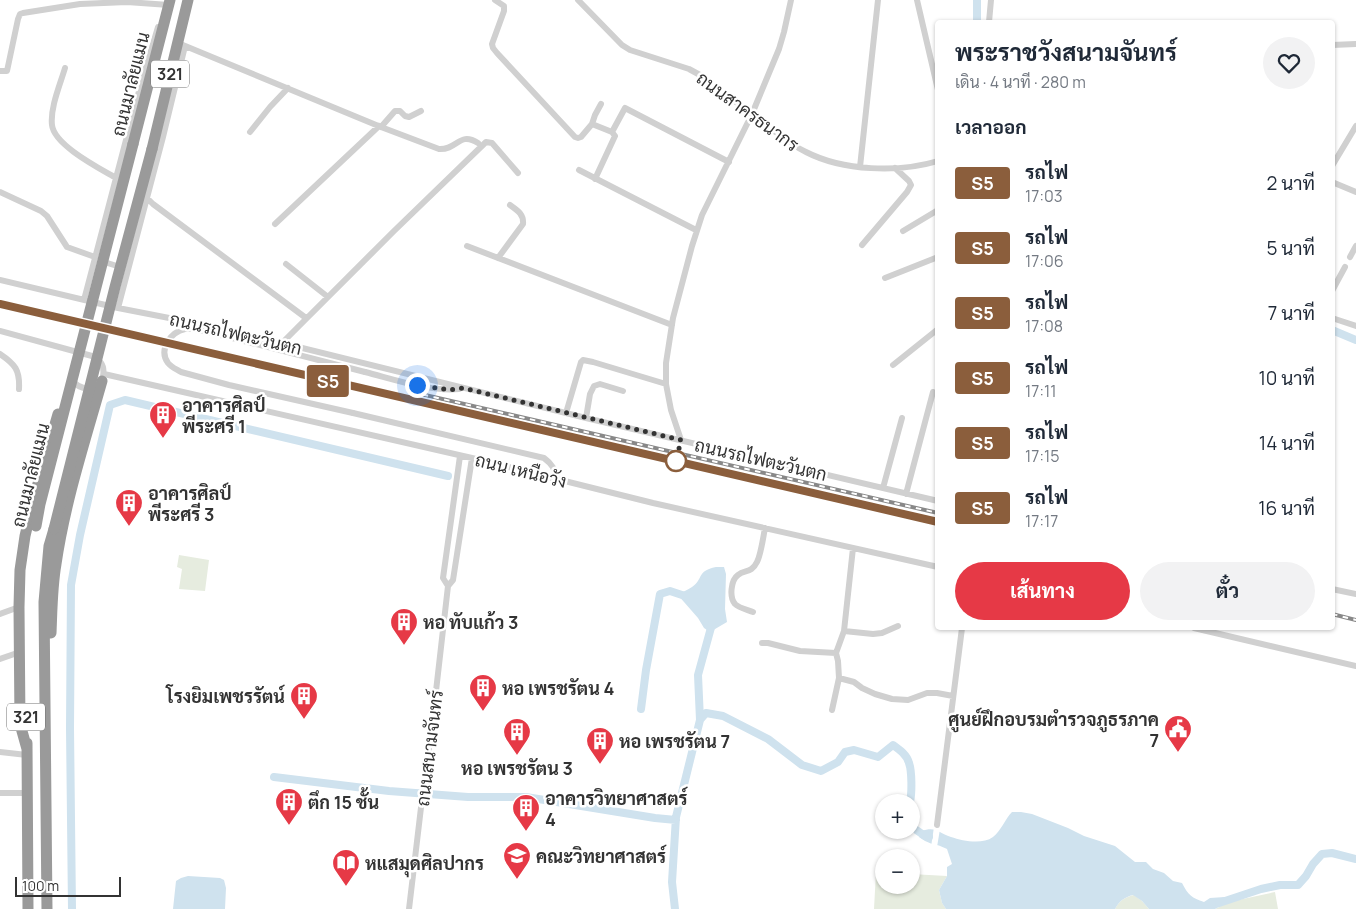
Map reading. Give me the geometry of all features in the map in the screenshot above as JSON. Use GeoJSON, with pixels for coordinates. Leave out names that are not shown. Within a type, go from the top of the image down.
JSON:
{"type":"FeatureCollection","features":[{"type":"Feature","properties":{"kind":"highway","name":"ถนนมาลัยแมน"},"geometry":{"type":"LineString","coordinates":[[47,909],[44,602],[49,546],[117,278],[181,44],[188,0]]}},
{"type":"Feature","properties":{"kind":"highway","name":"ถนนมาลัยแมน"},"geometry":{"type":"LineString","coordinates":[[28,909],[25,667],[28,570],[40,504],[169,5]]}},
{"type":"Feature","properties":{"kind":"highway"},"geometry":{"type":"LineString","coordinates":[[27,752],[20,724],[20,570],[35,494],[75,351]]}},
{"type":"Feature","properties":{"kind":"highway"},"geometry":{"type":"LineString","coordinates":[[45,673],[50,645],[54,580],[62,531],[103,378]]}},
{"type":"Feature","properties":{"kind":"street"},"geometry":{"type":"LineString","coordinates":[[495,0],[504,6],[504,11],[492,44],[493,48],[575,137],[581,137],[592,124],[601,104]]}},
{"type":"Feature","properties":{"kind":"street","name":"ถนนสาครธนากร"},"geometry":{"type":"LineString","coordinates":[[578,0],[630,50],[689,69],[700,75],[757,119],[807,153],[829,161],[860,167],[895,168],[935,163]]}},
{"type":"Feature","properties":{"kind":"street"},"geometry":{"type":"LineString","coordinates":[[681,440],[671,410],[666,384],[666,363],[672,325],[696,230],[752,114],[779,49],[791,0]]}},
{"type":"Feature","properties":{"kind":"street"},"geometry":{"type":"LineString","coordinates":[[860,167],[878,0]]}},
{"type":"Feature","properties":{"kind":"street"},"geometry":{"type":"LineString","coordinates":[[917,0],[935,77]]}},
{"type":"Feature","properties":{"kind":"street"},"geometry":{"type":"LineString","coordinates":[[989,20],[991,0]]}},
{"type":"Feature","properties":{"kind":"street"},"geometry":{"type":"LineString","coordinates":[[0,71],[5,72],[8,69],[20,14],[80,4],[127,2],[169,5],[161,19],[152,46],[84,300]]}},
{"type":"Feature","properties":{"kind":"street"},"geometry":{"type":"LineString","coordinates":[[118,308],[147,198],[181,44],[439,149],[445,150],[464,138],[478,143]]}},
{"type":"Feature","properties":{"kind":"street"},"geometry":{"type":"LineString","coordinates":[[1335,46],[1356,44]]}},
{"type":"Feature","properties":{"kind":"street"},"geometry":{"type":"LineString","coordinates":[[66,68],[55,100],[52,127],[66,146],[116,178]]}},
{"type":"Feature","properties":{"kind":"street"},"geometry":{"type":"LineString","coordinates":[[250,132],[288,88]]}},
{"type":"Feature","properties":{"kind":"street"},"geometry":{"type":"LineString","coordinates":[[595,178],[614,136],[612,132],[625,108],[729,162]]}},
{"type":"Feature","properties":{"kind":"street"},"geometry":{"type":"LineString","coordinates":[[275,224],[396,111],[400,111],[409,117],[421,111]]}},
{"type":"Feature","properties":{"kind":"street"},"geometry":{"type":"LineString","coordinates":[[592,124],[612,132]]}},
{"type":"Feature","properties":{"kind":"street"},"geometry":{"type":"LineString","coordinates":[[1335,161],[1356,126]]}},
{"type":"Feature","properties":{"kind":"street"},"geometry":{"type":"LineString","coordinates":[[282,343],[486,142],[492,143],[518,173]]}},
{"type":"Feature","properties":{"kind":"street"},"geometry":{"type":"LineString","coordinates":[[862,245],[911,185],[895,168]]}},
{"type":"Feature","properties":{"kind":"street"},"geometry":{"type":"LineString","coordinates":[[579,170],[696,230]]}},
{"type":"Feature","properties":{"kind":"street"},"geometry":{"type":"LineString","coordinates":[[1335,183],[1356,192]]}},
{"type":"Feature","properties":{"kind":"street"},"geometry":{"type":"LineString","coordinates":[[0,192],[41,211],[47,216],[67,247],[94,260],[118,266],[127,275]]}},
{"type":"Feature","properties":{"kind":"street"},"geometry":{"type":"LineString","coordinates":[[147,198],[306,318]]}},
{"type":"Feature","properties":{"kind":"street"},"geometry":{"type":"LineString","coordinates":[[498,258],[523,224],[524,219],[521,213],[510,205]]}},
{"type":"Feature","properties":{"kind":"street"},"geometry":{"type":"LineString","coordinates":[[903,230],[935,212]]}},
{"type":"Feature","properties":{"kind":"street"},"geometry":{"type":"LineString","coordinates":[[467,246],[672,325]]}},
{"type":"Feature","properties":{"kind":"street"},"geometry":{"type":"LineString","coordinates":[[1350,257],[1356,246]]}},
{"type":"Feature","properties":{"kind":"street"},"geometry":{"type":"LineString","coordinates":[[885,278],[935,258]]}},
{"type":"Feature","properties":{"kind":"street"},"geometry":{"type":"LineString","coordinates":[[286,264],[328,297]]}},
{"type":"Feature","properties":{"kind":"street"},"geometry":{"type":"LineString","coordinates":[[1335,285],[1345,267]]}},
{"type":"Feature","properties":{"kind":"street","name":"ถนนรถไฟตะวันตก"},"geometry":{"type":"LineString","coordinates":[[0,280],[118,308],[205,325],[282,343],[586,418],[935,500]]}},
{"type":"Feature","properties":{"kind":"street"},"geometry":{"type":"LineString","coordinates":[[1335,319],[1356,326]]}},
{"type":"Feature","properties":{"kind":"street"},"geometry":{"type":"LineString","coordinates":[[463,388],[450,390],[435,388],[191,329],[185,329],[170,337],[164,354],[168,364],[181,372],[229,385],[544,458],[552,464],[557,479]]}},
{"type":"Feature","properties":{"kind":"street"},"geometry":{"type":"LineString","coordinates":[[0,331],[98,358],[104,368],[103,378],[94,387],[85,388],[76,384],[69,374]]}},
{"type":"Feature","properties":{"kind":"street"},"geometry":{"type":"LineString","coordinates":[[893,365],[935,331]]}},
{"type":"Feature","properties":{"kind":"street"},"geometry":{"type":"LineString","coordinates":[[0,354],[18,370],[19,388]]}},
{"type":"Feature","properties":{"kind":"street"},"geometry":{"type":"LineString","coordinates":[[566,413],[583,360],[666,384]]}},
{"type":"Feature","properties":{"kind":"street","name":"ถนน เหนือวัง"},"geometry":{"type":"LineString","coordinates":[[103,378],[472,458],[653,503],[935,566]]}},
{"type":"Feature","properties":{"kind":"street"},"geometry":{"type":"LineString","coordinates":[[586,418],[590,394],[594,386],[600,384],[622,391]]}},
{"type":"Feature","properties":{"kind":"street"},"geometry":{"type":"LineString","coordinates":[[906,494],[933,392]]}},
{"type":"Feature","properties":{"kind":"street"},"geometry":{"type":"LineString","coordinates":[[883,488],[902,418]]}},
{"type":"Feature","properties":{"kind":"street","name":"ถนนสนามจันทร์"},"geometry":{"type":"LineString","coordinates":[[409,909],[448,586],[444,578],[460,456]]}},
{"type":"Feature","properties":{"kind":"street","name":"ถนนสนามจันทร์"},"geometry":{"type":"LineString","coordinates":[[448,586],[453,580],[472,458]]}},
{"type":"Feature","properties":{"kind":"street"},"geometry":{"type":"LineString","coordinates":[[753,612],[736,605],[732,599],[731,592],[733,583],[738,575],[752,569],[758,562],[765,528]]}},
{"type":"Feature","properties":{"kind":"street"},"geometry":{"type":"LineString","coordinates":[[832,710],[839,678],[836,653],[844,631],[853,548]]}},
{"type":"Feature","properties":{"kind":"street"},"geometry":{"type":"LineString","coordinates":[[1335,590],[1356,594]]}},
{"type":"Feature","properties":{"kind":"street"},"geometry":{"type":"LineString","coordinates":[[0,614],[19,607]]}},
{"type":"Feature","properties":{"kind":"street"},"geometry":{"type":"LineString","coordinates":[[844,631],[873,634],[882,633],[898,626]]}},
{"type":"Feature","properties":{"kind":"street"},"geometry":{"type":"LineString","coordinates":[[937,825],[962,630]]}},
{"type":"Feature","properties":{"kind":"street"},"geometry":{"type":"LineString","coordinates":[[1203,630],[1356,666]]}},
{"type":"Feature","properties":{"kind":"street"},"geometry":{"type":"LineString","coordinates":[[762,643],[800,651],[836,653]]}},
{"type":"Feature","properties":{"kind":"street"},"geometry":{"type":"LineString","coordinates":[[0,659],[20,652]]}},
{"type":"Feature","properties":{"kind":"street"},"geometry":{"type":"LineString","coordinates":[[839,678],[854,682],[875,694],[892,699],[908,700],[927,692],[937,692],[953,696]]}},
{"type":"Feature","properties":{"kind":"street"},"geometry":{"type":"LineString","coordinates":[[0,752],[27,752]]}},
{"type":"Feature","properties":{"kind":"street"},"geometry":{"type":"LineString","coordinates":[[0,794],[27,792]]}},
{"type":"Feature","properties":{"kind":"shaded area"},"geometry":{"type":"Polygon","coordinates":[[[179,555],[209,560],[205,591],[179,589],[182,569],[177,567],[179,555]]]}},
{"type":"Feature","properties":{"kind":"shaded area"},"geometry":{"type":"Polygon","coordinates":[[[920,874],[947,876],[939,890],[942,903],[946,909],[874,909],[875,890],[875,894],[920,894],[920,874]]]}},
{"type":"Feature","properties":{"kind":"shaded area"},"geometry":{"type":"Polygon","coordinates":[[[1275,892],[1278,909],[1215,909],[1229,902],[1275,892]]]}},
{"type":"Feature","properties":{"kind":"shaded area"},"geometry":{"type":"Polygon","coordinates":[[[1134,895],[1149,909],[1115,909],[1123,900],[1134,895]]]}},
{"type":"Feature","properties":{"kind":"water"},"geometry":{"type":"Polygon","coordinates":[[[716,567],[724,567],[726,574],[725,609],[727,622],[710,632],[704,628],[698,618],[677,594],[692,587],[703,573],[716,567]]]}},
{"type":"Feature","properties":{"kind":"water"},"geometry":{"type":"Polygon","coordinates":[[[1012,812],[1032,814],[1084,836],[1115,846],[1135,862],[1146,862],[1153,869],[1164,873],[1173,881],[1182,883],[1188,893],[1200,901],[1204,902],[1210,898],[1225,897],[1229,902],[1215,909],[1149,909],[1133,895],[1122,900],[1115,909],[946,909],[942,903],[939,890],[947,876],[947,867],[952,864],[947,849],[920,838],[921,831],[931,829],[961,840],[983,841],[993,837],[1012,812]]]}},
{"type":"Feature","properties":{"kind":"water"},"geometry":{"type":"Polygon","coordinates":[[[188,876],[220,878],[224,880],[226,888],[225,909],[173,909],[176,881],[188,876]]]}},
{"type":"Feature","properties":{"kind":"pier"},"geometry":{"type":"Polygon","coordinates":[[[934,827],[940,829],[937,847],[931,847],[934,827]]]}},
{"type":"Feature","properties":{"kind":"waterway"},"geometry":{"type":"LineString","coordinates":[[977,0],[977,20]]}},
{"type":"Feature","properties":{"kind":"waterway"},"geometry":{"type":"LineString","coordinates":[[1335,331],[1356,340]]}},
{"type":"Feature","properties":{"kind":"waterway"},"geometry":{"type":"LineString","coordinates":[[72,909],[71,585],[80,535],[110,405],[125,400],[448,476]]}},
{"type":"Feature","properties":{"kind":"waterway"},"geometry":{"type":"LineString","coordinates":[[641,709],[660,594],[670,591],[685,596]]}},
{"type":"Feature","properties":{"kind":"waterway"},"geometry":{"type":"LineString","coordinates":[[700,720],[698,675],[712,624]]}},
{"type":"Feature","properties":{"kind":"waterway"},"geometry":{"type":"LineString","coordinates":[[675,909],[672,882],[676,817],[700,720],[706,713],[723,716],[768,739],[802,765],[821,771],[838,762],[845,752],[854,750],[878,757],[893,745],[908,760],[911,771],[911,794]]}},
{"type":"Feature","properties":{"kind":"waterway"},"geometry":{"type":"LineString","coordinates":[[274,777],[389,791],[468,797],[526,797],[676,820]]}},
{"type":"Feature","properties":{"kind":"waterway"},"geometry":{"type":"LineString","coordinates":[[920,833],[929,837]]}},
{"type":"Feature","properties":{"kind":"waterway"},"geometry":{"type":"LineString","coordinates":[[1219,903],[1261,889],[1280,885],[1298,885],[1322,854],[1332,853],[1356,859]]}},
{"type":"Feature","properties":{"kind":"railway"},"geometry":{"type":"LineString","coordinates":[[0,304],[935,521]]}},
{"type":"Feature","properties":{"kind":"railway"},"geometry":{"type":"LineString","coordinates":[[412,392],[935,512]]}},
{"type":"Feature","properties":{"kind":"railway"},"geometry":{"type":"LineString","coordinates":[[1335,615],[1356,620]]}},
{"type":"Feature","properties":{"kind":"train","name":"S5"},"geometry":{"type":"LineString","coordinates":[[0,304],[935,521]]}},
{"type":"Feature","properties":{"kind":"place","name":"อาคารศิลป์ พีระศรี 1"},"geometry":{"type":"Point","coordinates":[163,439]}},
{"type":"Feature","properties":{"kind":"place","name":"อาคารศิลป์ พีระศรี 3"},"geometry":{"type":"Point","coordinates":[129,527]}},
{"type":"Feature","properties":{"kind":"place","name":"หอ ทับแก้ว 3"},"geometry":{"type":"Point","coordinates":[404,646]}},
{"type":"Feature","properties":{"kind":"place","name":"หอ เพรชรัตน 4"},"geometry":{"type":"Point","coordinates":[483,712]}},
{"type":"Feature","properties":{"kind":"place","name":"โรงยิมเพชรรัตน์"},"geometry":{"type":"Point","coordinates":[304,720]}},
{"type":"Feature","properties":{"kind":"place","name":"ศูนย์ฝึกอบรมตำรวจภูธรภาค 7"},"geometry":{"type":"Point","coordinates":[1178,753]}},
{"type":"Feature","properties":{"kind":"place","name":"หอ เพรชรัตน 3"},"geometry":{"type":"Point","coordinates":[517,756]}},
{"type":"Feature","properties":{"kind":"place","name":"หอ เพรชรัตน 7"},"geometry":{"type":"Point","coordinates":[600,765]}},
{"type":"Feature","properties":{"kind":"place","name":"ตึก 15 ชั้น"},"geometry":{"type":"Point","coordinates":[289,826]}},
{"type":"Feature","properties":{"kind":"place","name":"อาคารวิทยาศาสตร์ 4"},"geometry":{"type":"Point","coordinates":[526,832]}},
{"type":"Feature","properties":{"kind":"place","name":"คณะวิทยาศาสตร์"},"geometry":{"type":"Point","coordinates":[517,880]}},
{"type":"Feature","properties":{"kind":"place","name":"หแสมุดศิลปากร"},"geometry":{"type":"Point","coordinates":[346,887]}},
{"type":"Feature","properties":{"kind":"route"},"geometry":{"type":"LineString","coordinates":[[417,385],[450,390],[463,388],[681,440],[676,461]]}}]}
